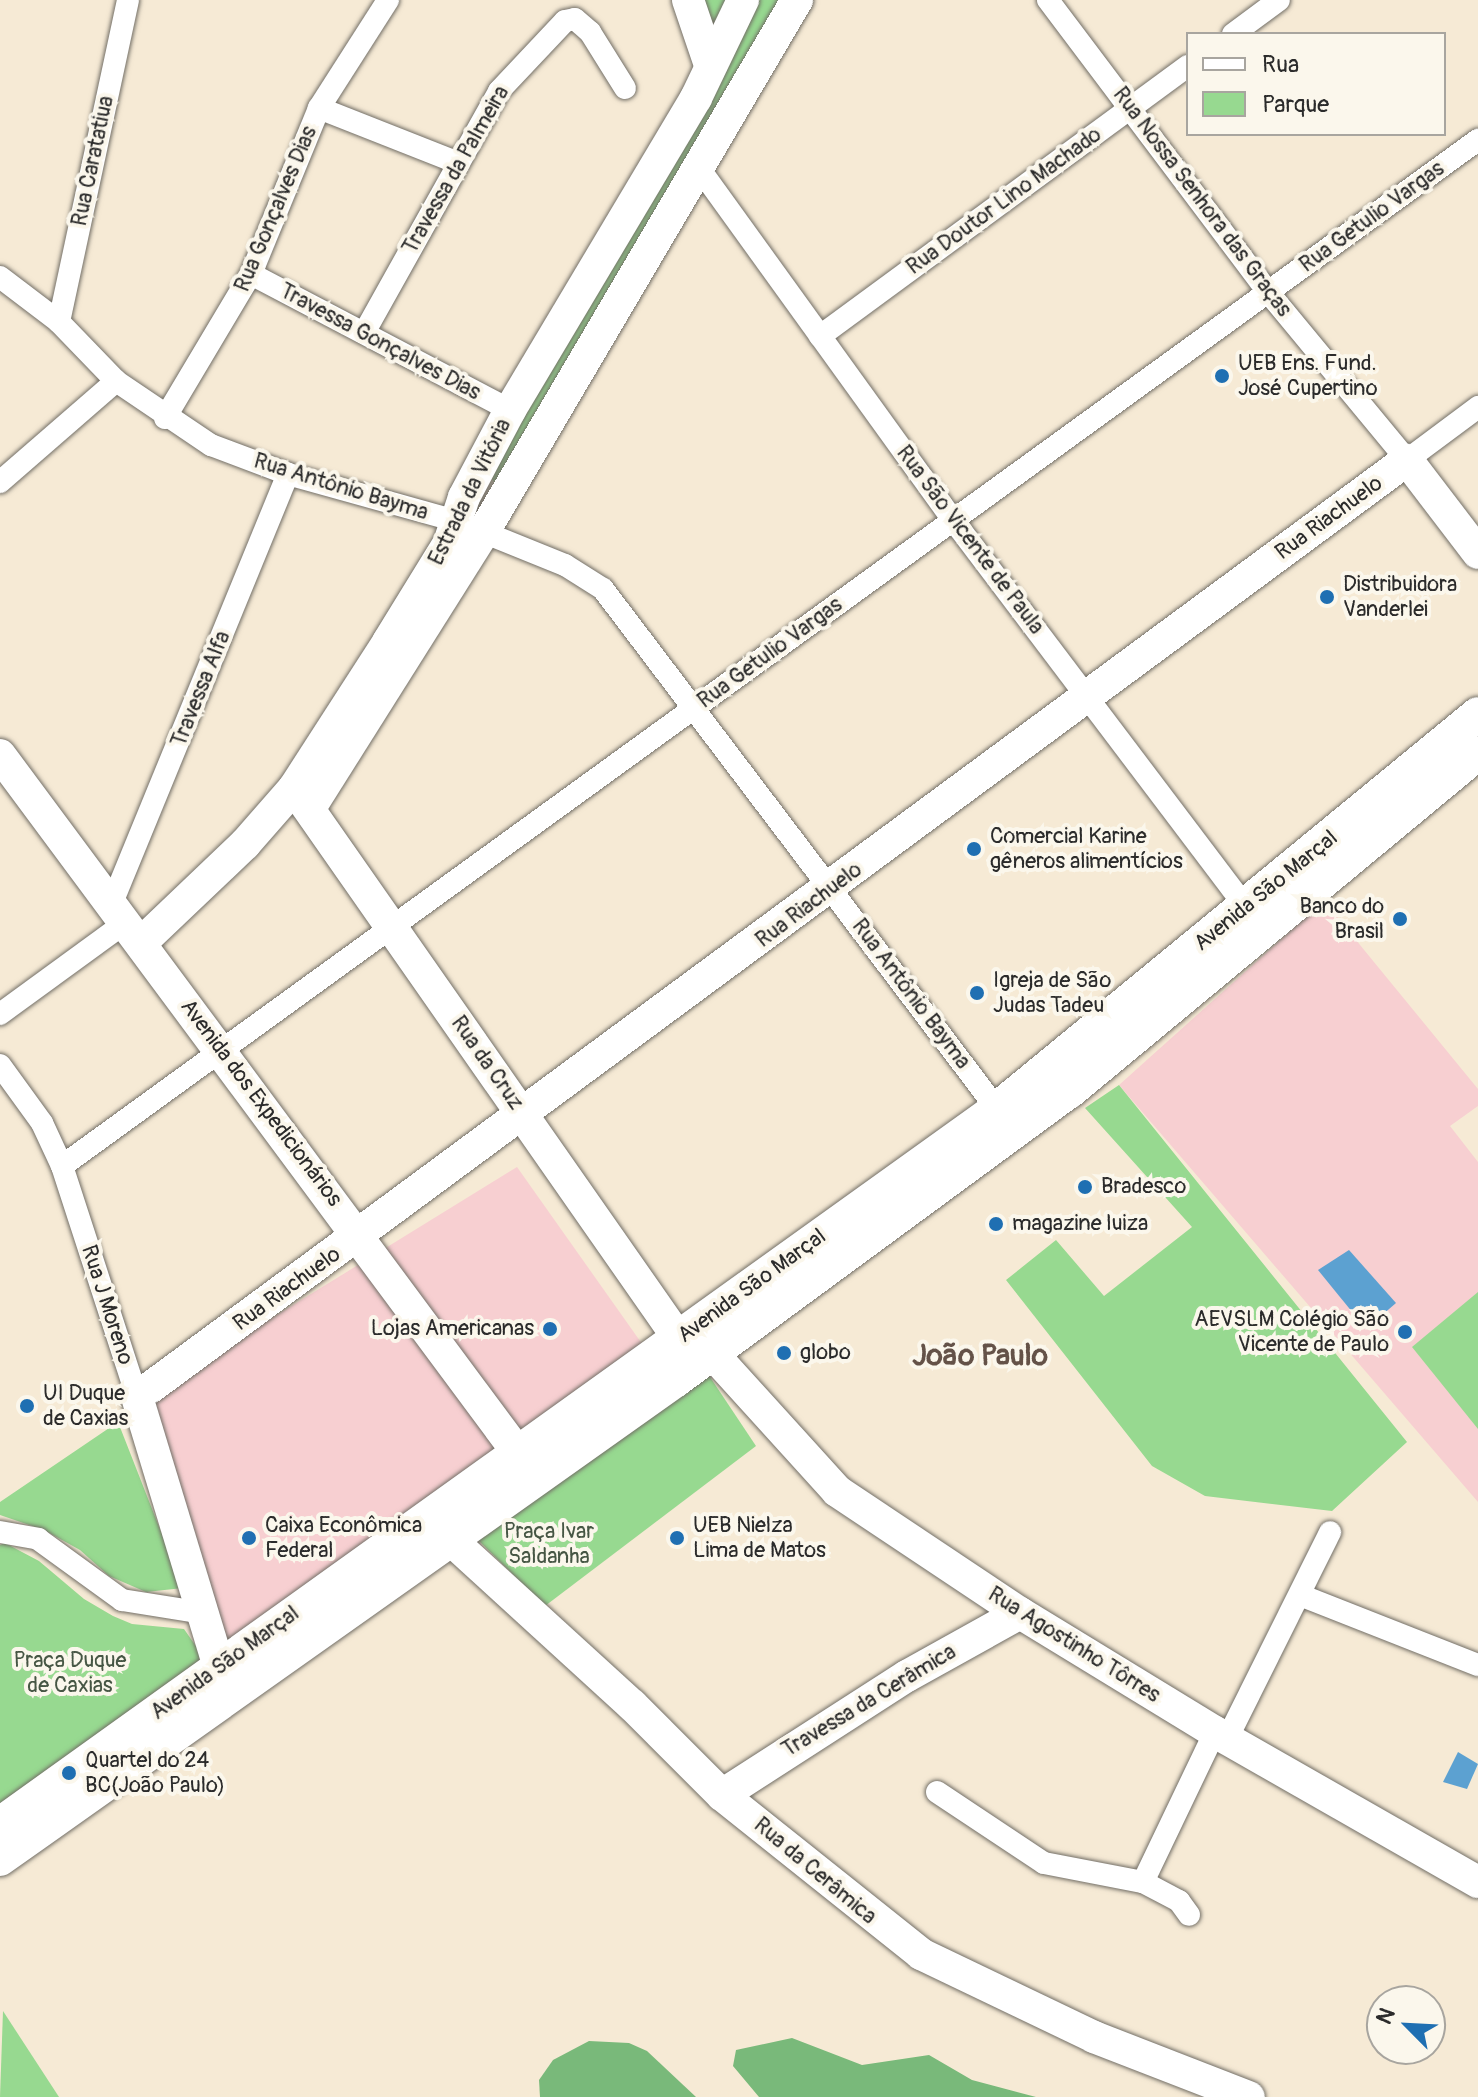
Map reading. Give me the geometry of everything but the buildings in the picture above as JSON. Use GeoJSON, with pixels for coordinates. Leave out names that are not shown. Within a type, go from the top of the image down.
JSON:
{"type":"FeatureCollection","features":[{"type":"Feature","properties":{"kind":"main road","name":"Avenida São Marçal"},"geometry":{"type":"LineString","coordinates":[[0,1824],[997,1109],[1246,908],[1478,714]]}},
{"type":"Feature","properties":{"kind":"main road","name":"Avenida São Marçal"},"geometry":{"type":"LineString","coordinates":[[0,1859],[712,1353],[1070,1091],[1478,753]]}},
{"type":"Feature","properties":{"kind":"street","name":"Rua Gonçalves Dias"},"geometry":{"type":"LineString","coordinates":[[165,418],[251,274],[319,108],[388,0]]}},
{"type":"Feature","properties":{"kind":"street"},"geometry":{"type":"LineString","coordinates":[[688,0],[710,65]]}},
{"type":"Feature","properties":{"kind":"street","name":"Estrada da Vitória"},"geometry":{"type":"LineString","coordinates":[[470,527],[510,410],[696,98],[743,0]]}},
{"type":"Feature","properties":{"kind":"street","name":"Estrada da Vitória"},"geometry":{"type":"LineString","coordinates":[[0,1014],[126,923],[245,844],[302,798],[699,168],[797,0]]}},
{"type":"Feature","properties":{"kind":"street","name":"Rua Nossa Senhora das Graças"},"geometry":{"type":"LineString","coordinates":[[1048,0],[1268,292],[1407,460],[1478,553]]}},
{"type":"Feature","properties":{"kind":"street"},"geometry":{"type":"LineString","coordinates":[[1236,32],[1279,0]]}},
{"type":"Feature","properties":{"kind":"street","name":"Rua Caratatiua"},"geometry":{"type":"LineString","coordinates":[[59,322],[126,1]]}},
{"type":"Feature","properties":{"kind":"street","name":"Travessa da Palmeira"},"geometry":{"type":"LineString","coordinates":[[364,333],[456,162],[499,91],[568,19],[590,32],[625,88]]}},
{"type":"Feature","properties":{"kind":"street","name":"Rua Doutor Lino Machado"},"geometry":{"type":"LineString","coordinates":[[820,336],[1186,68]]}},
{"type":"Feature","properties":{"kind":"street"},"geometry":{"type":"LineString","coordinates":[[319,108],[456,162]]}},
{"type":"Feature","properties":{"kind":"street","name":"Rua Getulio Vargas"},"geometry":{"type":"LineString","coordinates":[[62,1166],[1478,140]]}},
{"type":"Feature","properties":{"kind":"street","name":"Rua São Vicente de Paula"},"geometry":{"type":"LineString","coordinates":[[699,168],[953,520],[1246,908]]}},
{"type":"Feature","properties":{"kind":"street","name":"Travessa Gonçalves Dias"},"geometry":{"type":"LineString","coordinates":[[251,274],[510,410]]}},
{"type":"Feature","properties":{"kind":"street","name":"Rua Antônio Bayma"},"geometry":{"type":"LineString","coordinates":[[0,277],[59,322],[116,381],[165,418],[211,445],[288,474],[470,527],[565,565],[603,589],[997,1109]]}},
{"type":"Feature","properties":{"kind":"street"},"geometry":{"type":"LineString","coordinates":[[0,482],[116,381]]}},
{"type":"Feature","properties":{"kind":"street","name":"Rua Riachuelo"},"geometry":{"type":"LineString","coordinates":[[144,1392],[831,889],[1086,696],[1478,407]]}},
{"type":"Feature","properties":{"kind":"street","name":"Travessa Alfa"},"geometry":{"type":"LineString","coordinates":[[126,923],[288,474]]}},
{"type":"Feature","properties":{"kind":"street","name":"Avenida dos Expedicionários"},"geometry":{"type":"LineString","coordinates":[[0,755],[222,1050],[518,1453]]}},
{"type":"Feature","properties":{"kind":"street","name":"Rua da Cruz"},"geometry":{"type":"LineString","coordinates":[[302,798],[679,1339]]}},
{"type":"Feature","properties":{"kind":"street","name":"Rua J Moreno"},"geometry":{"type":"LineString","coordinates":[[0,1065],[42,1123],[62,1166],[144,1392],[219,1667]]}},
{"type":"Feature","properties":{"kind":"street"},"geometry":{"type":"LineString","coordinates":[[679,1339],[712,1353]]}},
{"type":"Feature","properties":{"kind":"street","name":"Rua Agostinho Tôrres"},"geometry":{"type":"LineString","coordinates":[[712,1353],[837,1491],[1020,1613],[1221,1735],[1478,1882]]}},
{"type":"Feature","properties":{"kind":"street"},"geometry":{"type":"LineString","coordinates":[[0,1532],[38,1539],[122,1600],[203,1613]]}},
{"type":"Feature","properties":{"kind":"street"},"geometry":{"type":"LineString","coordinates":[[1143,1882],[1300,1595],[1330,1532]]}},
{"type":"Feature","properties":{"kind":"street","name":"Rua da Cerâmica"},"geometry":{"type":"LineString","coordinates":[[450,1539],[632,1705],[722,1795],[921,1954],[1082,2032],[1249,2097]]}},
{"type":"Feature","properties":{"kind":"street"},"geometry":{"type":"LineString","coordinates":[[1300,1595],[1478,1665]]}},
{"type":"Feature","properties":{"kind":"street","name":"Travessa da Cerâmica"},"geometry":{"type":"LineString","coordinates":[[722,1795],[895,1683],[1020,1613]]}},
{"type":"Feature","properties":{"kind":"street"},"geometry":{"type":"LineString","coordinates":[[937,1792],[1044,1863],[1143,1882],[1179,1901],[1189,1915]]}},
{"type":"Feature","properties":{"kind":"shaded area","name":"AEVSLM Colégio São Vicente de Paulo"},"geometry":{"type":"Polygon","coordinates":[[[1324,901],[1478,1089],[1478,1106],[1450,1126],[1478,1162],[1478,1502],[1119,1085],[1324,901]]]}},
{"type":"Feature","properties":{"kind":"shaded area"},"geometry":{"type":"Polygon","coordinates":[[[517,1167],[645,1348],[226,1643],[152,1392],[517,1167]]]}},
{"type":"Feature","properties":{"kind":"green space"},"geometry":{"type":"Polygon","coordinates":[[[693,0],[730,0],[712,26],[693,0]]]}},
{"type":"Feature","properties":{"kind":"green space"},"geometry":{"type":"Polygon","coordinates":[[[751,0],[789,0],[496,484],[489,476],[751,0]]]}},
{"type":"Feature","properties":{"kind":"green space"},"geometry":{"type":"Polygon","coordinates":[[[1119,1085],[1407,1442],[1332,1511],[1205,1496],[1152,1466],[1006,1280],[1056,1240],[1104,1296],[1192,1227],[1085,1108],[1119,1085]]]}},
{"type":"Feature","properties":{"kind":"green space"},"geometry":{"type":"Polygon","coordinates":[[[1478,1292],[1478,1429],[1412,1347],[1478,1292]]]}},
{"type":"Feature","properties":{"kind":"green space","name":"Praça Ivar Saldanha"},"geometry":{"type":"Polygon","coordinates":[[[708,1374],[756,1446],[545,1606],[476,1538],[708,1374]]]}},
{"type":"Feature","properties":{"kind":"green space","name":"Praça Duque de Caxias"},"geometry":{"type":"Polygon","coordinates":[[[118,1422],[183,1588],[146,1592],[109,1576],[80,1550],[44,1530],[0,1515],[0,1502],[118,1422]]]}},
{"type":"Feature","properties":{"kind":"green space","name":"Praça Duque de Caxias"},"geometry":{"type":"Polygon","coordinates":[[[5,1543],[39,1561],[84,1599],[113,1616],[132,1624],[184,1629],[200,1652],[199,1662],[0,1804],[0,1545],[5,1543]]]}},
{"type":"Feature","properties":{"kind":"green space"},"geometry":{"type":"Polygon","coordinates":[[[3,2011],[59,2097],[0,2097],[3,2011]]]}},
{"type":"Feature","properties":{"kind":"green space"},"geometry":{"type":"Polygon","coordinates":[[[792,2038],[862,2065],[929,2055],[972,2080],[1036,2097],[759,2097],[733,2066],[736,2050],[792,2038]]]}},
{"type":"Feature","properties":{"kind":"green space"},"geometry":{"type":"Polygon","coordinates":[[[589,2041],[629,2043],[647,2051],[696,2097],[540,2097],[539,2080],[553,2060],[589,2041]]]}},
{"type":"Feature","properties":{"kind":"water"},"geometry":{"type":"Polygon","coordinates":[[[1349,1250],[1396,1303],[1366,1329],[1318,1270],[1349,1250]]]}},
{"type":"Feature","properties":{"kind":"water"},"geometry":{"type":"Polygon","coordinates":[[[1458,1752],[1478,1764],[1467,1789],[1443,1782],[1458,1752]]]}},
{"type":"Feature","properties":{"kind":"place","name":"UEB Ens. Fund. José Cupertino"},"geometry":{"type":"Point","coordinates":[1222,376]}},
{"type":"Feature","properties":{"kind":"place","name":"Distribuidora Vanderlei"},"geometry":{"type":"Point","coordinates":[1327,597]}},
{"type":"Feature","properties":{"kind":"place","name":"Comercial Karine gêneros alimentícios"},"geometry":{"type":"Point","coordinates":[974,849]}},
{"type":"Feature","properties":{"kind":"place","name":"Banco do Brasil"},"geometry":{"type":"Point","coordinates":[1400,919]}},
{"type":"Feature","properties":{"kind":"place","name":"Igreja de São Judas Tadeu"},"geometry":{"type":"Point","coordinates":[977,993]}},
{"type":"Feature","properties":{"kind":"place","name":"Bradesco"},"geometry":{"type":"Point","coordinates":[1085,1187]}},
{"type":"Feature","properties":{"kind":"place","name":"magazine luiza"},"geometry":{"type":"Point","coordinates":[996,1224]}},
{"type":"Feature","properties":{"kind":"place","name":"Lojas Americanas"},"geometry":{"type":"Point","coordinates":[550,1329]}},
{"type":"Feature","properties":{"kind":"place","name":"AEVSLM Colégio São Vicente de Paulo"},"geometry":{"type":"Point","coordinates":[1405,1332]}},
{"type":"Feature","properties":{"kind":"place","name":"globo"},"geometry":{"type":"Point","coordinates":[784,1353]}},
{"type":"Feature","properties":{"kind":"place","name":"UI Duque de Caxias"},"geometry":{"type":"Point","coordinates":[27,1406]}},
{"type":"Feature","properties":{"kind":"place","name":"Caixa Econômica Federal"},"geometry":{"type":"Point","coordinates":[249,1538]}},
{"type":"Feature","properties":{"kind":"place","name":"UEB Nielza Lima de Matos"},"geometry":{"type":"Point","coordinates":[677,1538]}},
{"type":"Feature","properties":{"kind":"place","name":"Quartel do 24 BC(João Paulo)"},"geometry":{"type":"Point","coordinates":[69,1773]}},
{"type":"Feature","properties":{"kind":"district","name":"João Paulo"},"geometry":{"type":"Point","coordinates":[980,1356]}}]}
